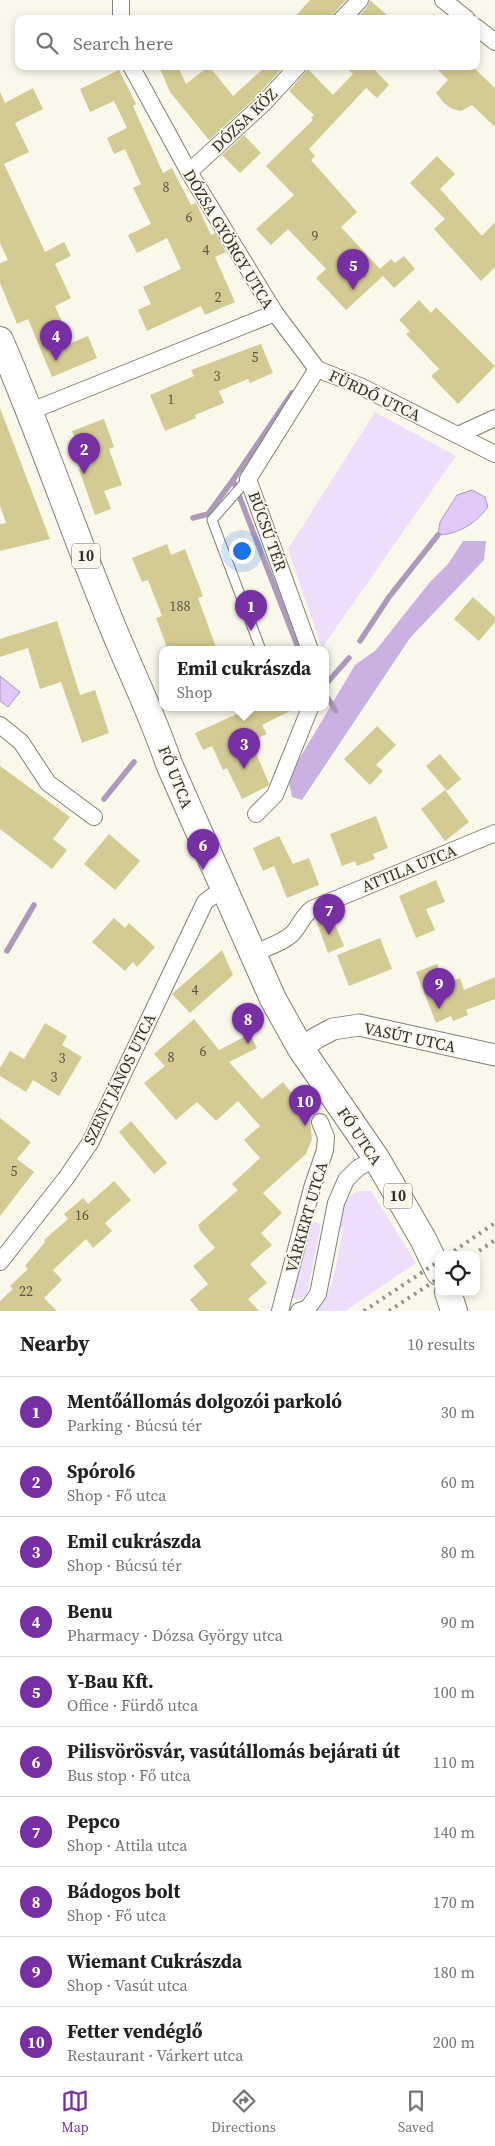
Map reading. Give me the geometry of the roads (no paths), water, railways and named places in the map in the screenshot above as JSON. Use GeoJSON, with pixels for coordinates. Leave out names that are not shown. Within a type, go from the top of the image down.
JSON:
{"type":"FeatureCollection","features":[{"type":"Feature","properties":{"kind":"main road","name":"FŐ UTCA"},"geometry":{"type":"LineString","coordinates":[[0,340],[7,377],[31,411],[106,612],[252,954],[301,1050],[376,1158],[423,1239],[435,1264]]}},
{"type":"Feature","properties":{"kind":"main road"},"geometry":{"type":"LineString","coordinates":[[449,1296],[454,1311]]}},
{"type":"Feature","properties":{"kind":"street"},"geometry":{"type":"LineString","coordinates":[[121,0],[121,15]]}},
{"type":"Feature","properties":{"kind":"street"},"geometry":{"type":"LineString","coordinates":[[346,15],[360,0]]}},
{"type":"Feature","properties":{"kind":"street"},"geometry":{"type":"LineString","coordinates":[[443,0],[461,15]]}},
{"type":"Feature","properties":{"kind":"street"},"geometry":{"type":"LineString","coordinates":[[480,29],[495,42]]}},
{"type":"Feature","properties":{"kind":"street","name":"DÓZSA GYÖRGY UTCA"},"geometry":{"type":"LineString","coordinates":[[31,411],[276,313],[189,172],[133,70]]}},
{"type":"Feature","properties":{"kind":"street","name":"DÓZSA KÖZ"},"geometry":{"type":"LineString","coordinates":[[189,172],[264,103],[294,70]]}},
{"type":"Feature","properties":{"kind":"street","name":"FÜRDŐ UTCA"},"geometry":{"type":"LineString","coordinates":[[276,313],[317,369],[360,386],[495,454]]}},
{"type":"Feature","properties":{"kind":"street","name":"BÚCSÚ TÉR"},"geometry":{"type":"LineString","coordinates":[[308,646],[246,481],[317,369]]}},
{"type":"Feature","properties":{"kind":"street"},"geometry":{"type":"LineString","coordinates":[[458,435],[495,418]]}},
{"type":"Feature","properties":{"kind":"street"},"geometry":{"type":"LineString","coordinates":[[256,814],[275,795],[309,711]]}},
{"type":"Feature","properties":{"kind":"street"},"geometry":{"type":"LineString","coordinates":[[0,725],[21,742],[48,783],[94,817]]}},
{"type":"Feature","properties":{"kind":"street","name":"ATTILA UTCA"},"geometry":{"type":"LineString","coordinates":[[252,954],[275,944],[292,933],[304,914],[312,909],[495,833]]}},
{"type":"Feature","properties":{"kind":"street","name":"SZENT JÁNOS UTCA"},"geometry":{"type":"LineString","coordinates":[[0,1262],[66,1178],[90,1143],[205,902],[223,888]]}},
{"type":"Feature","properties":{"kind":"street","name":"VASÚT UTCA"},"geometry":{"type":"LineString","coordinates":[[301,1050],[316,1038],[333,1030],[359,1025],[495,1056]]}},
{"type":"Feature","properties":{"kind":"street","name":"VÁRKERT UTCA"},"geometry":{"type":"LineString","coordinates":[[280,1311],[312,1188],[325,1150],[326,1137],[320,1122]]}},
{"type":"Feature","properties":{"kind":"street","name":"VÁRKERT UTCA"},"geometry":{"type":"LineString","coordinates":[[299,1311],[308,1308],[318,1294],[336,1203],[346,1180],[358,1168],[376,1158]]}},
{"type":"Feature","properties":{"kind":"lane"},"geometry":{"type":"LineString","coordinates":[[246,481],[212,520],[259,646]]}},
{"type":"Feature","properties":{"kind":"waterway"},"geometry":{"type":"LineString","coordinates":[[292,393],[233,480],[297,646]]}},
{"type":"Feature","properties":{"kind":"waterway"},"geometry":{"type":"LineString","coordinates":[[193,518],[208,514],[233,480]]}},
{"type":"Feature","properties":{"kind":"waterway"},"geometry":{"type":"LineString","coordinates":[[360,641],[389,597],[438,535]]}},
{"type":"Feature","properties":{"kind":"waterway"},"geometry":{"type":"LineString","coordinates":[[329,680],[349,658]]}},
{"type":"Feature","properties":{"kind":"waterway"},"geometry":{"type":"LineString","coordinates":[[329,700],[336,711]]}},
{"type":"Feature","properties":{"kind":"waterway"},"geometry":{"type":"LineString","coordinates":[[104,799],[134,762]]}},
{"type":"Feature","properties":{"kind":"waterway"},"geometry":{"type":"LineString","coordinates":[[7,951],[34,905]]}},
{"type":"Feature","properties":{"kind":"railway"},"geometry":{"type":"LineString","coordinates":[[454,1251],[495,1223]]}},
{"type":"Feature","properties":{"kind":"railway"},"geometry":{"type":"LineString","coordinates":[[479,1251],[495,1240]]}},
{"type":"Feature","properties":{"kind":"railway"},"geometry":{"type":"LineString","coordinates":[[364,1311],[435,1264]]}},
{"type":"Feature","properties":{"kind":"railway"},"geometry":{"type":"LineString","coordinates":[[389,1311],[435,1281]]}},
{"type":"Feature","properties":{"kind":"place","name":"Y-Bau Kft."},"geometry":{"type":"Point","coordinates":[353,290]}},
{"type":"Feature","properties":{"kind":"place","name":"Benu"},"geometry":{"type":"Point","coordinates":[56,361]}},
{"type":"Feature","properties":{"kind":"place","name":"Spórol6"},"geometry":{"type":"Point","coordinates":[84,474]}},
{"type":"Feature","properties":{"kind":"place","name":"Mentőállomás dolgozói parkoló"},"geometry":{"type":"Point","coordinates":[251,631]}},
{"type":"Feature","properties":{"kind":"place","name":"Emil cukrászda"},"geometry":{"type":"Point","coordinates":[244,769]}},
{"type":"Feature","properties":{"kind":"place","name":"Pilisvörösvár, vasútállomás bejárati út"},"geometry":{"type":"Point","coordinates":[203,870]}},
{"type":"Feature","properties":{"kind":"place","name":"Pepco"},"geometry":{"type":"Point","coordinates":[329,935]}},
{"type":"Feature","properties":{"kind":"place","name":"Wiemant Cukrászda"},"geometry":{"type":"Point","coordinates":[439,1009]}},
{"type":"Feature","properties":{"kind":"place","name":"Bádogos bolt"},"geometry":{"type":"Point","coordinates":[248,1044]}},
{"type":"Feature","properties":{"kind":"place","name":"Fetter vendéglő"},"geometry":{"type":"Point","coordinates":[305,1126]}}]}
